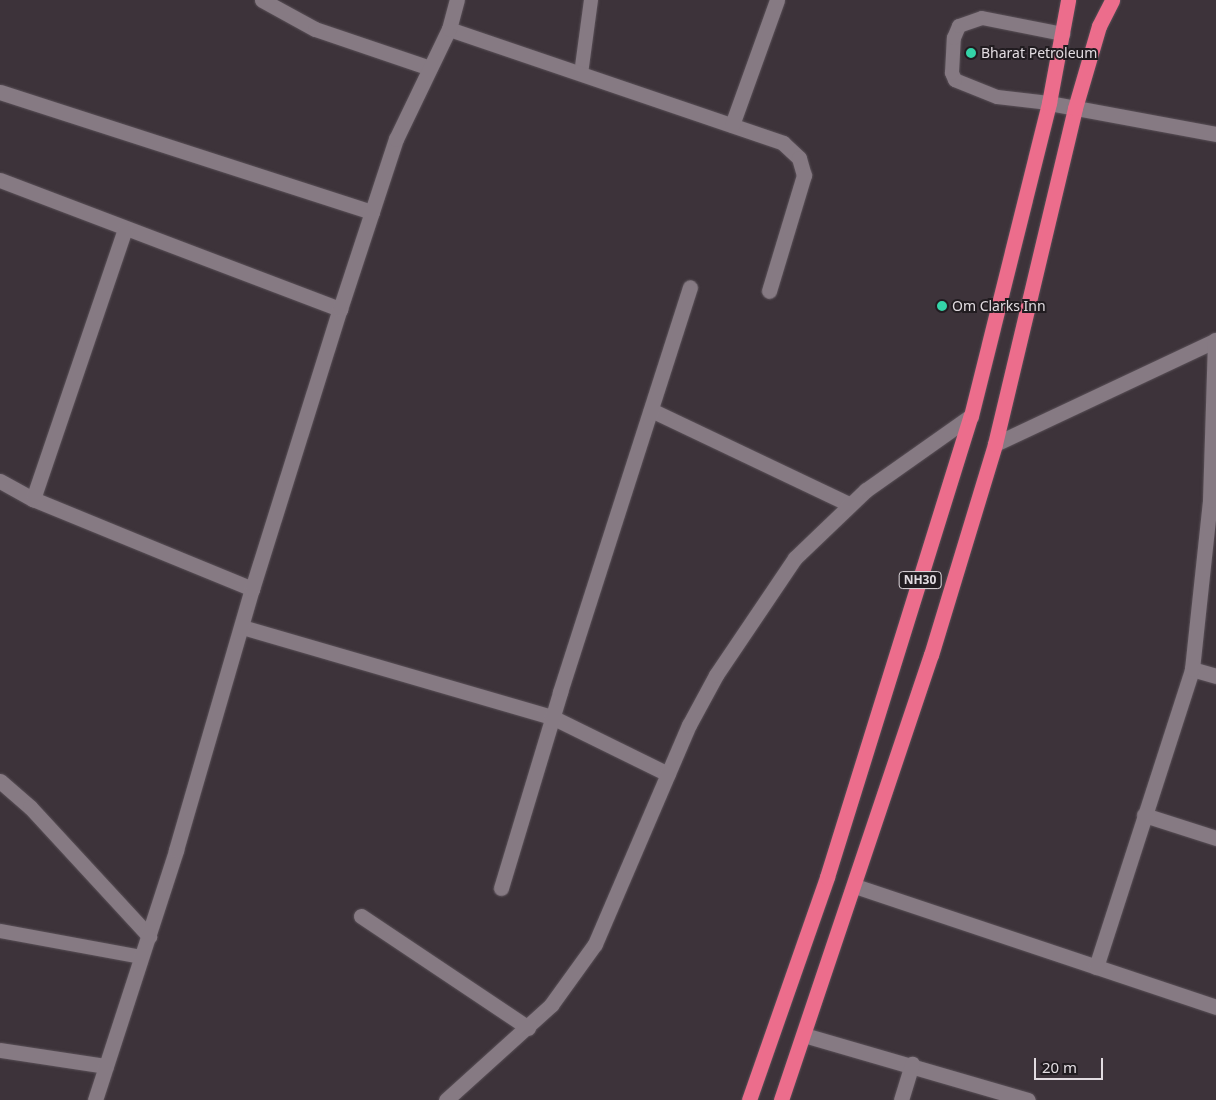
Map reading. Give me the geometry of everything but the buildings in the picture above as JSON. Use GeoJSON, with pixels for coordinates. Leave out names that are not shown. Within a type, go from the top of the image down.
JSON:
{"type":"FeatureCollection","features":[{"type":"Feature","properties":{"kind":"highway","name":"NH30"},"geometry":{"type":"LineString","coordinates":[[750,1100],[826,876],[971,416],[1049,102],[1068,0]]}},
{"type":"Feature","properties":{"kind":"highway","name":"NH30"},"geometry":{"type":"LineString","coordinates":[[781,1100],[855,886],[995,444],[1074,108],[1099,26],[1112,0]]}},
{"type":"Feature","properties":{"kind":"street"},"geometry":{"type":"LineString","coordinates":[[262,0],[315,29],[430,68]]}},
{"type":"Feature","properties":{"kind":"street"},"geometry":{"type":"LineString","coordinates":[[101,1098],[106,1066],[149,936],[252,589],[340,309],[396,139],[449,29],[457,0]]}},
{"type":"Feature","properties":{"kind":"street"},"geometry":{"type":"LineString","coordinates":[[732,125],[777,0]]}},
{"type":"Feature","properties":{"kind":"street"},"geometry":{"type":"LineString","coordinates":[[449,29],[783,143],[799,158],[804,174],[769,291]]}},
{"type":"Feature","properties":{"kind":"street"},"geometry":{"type":"LineString","coordinates":[[0,92],[372,212]]}},
{"type":"Feature","properties":{"kind":"street"},"geometry":{"type":"LineString","coordinates":[[1049,102],[1216,134]]}},
{"type":"Feature","properties":{"kind":"street"},"geometry":{"type":"LineString","coordinates":[[0,180],[124,229],[340,309]]}},
{"type":"Feature","properties":{"kind":"street"},"geometry":{"type":"LineString","coordinates":[[32,499],[124,229]]}},
{"type":"Feature","properties":{"kind":"street"},"geometry":{"type":"LineString","coordinates":[[501,888],[552,717],[690,287]]}},
{"type":"Feature","properties":{"kind":"street"},"geometry":{"type":"LineString","coordinates":[[995,444],[1216,340],[1213,500],[1192,669],[1096,967]]}},
{"type":"Feature","properties":{"kind":"street"},"geometry":{"type":"LineString","coordinates":[[651,410],[849,504]]}},
{"type":"Feature","properties":{"kind":"street"},"geometry":{"type":"LineString","coordinates":[[446,1100],[552,1005],[595,944],[668,774],[716,675],[795,558],[849,504],[971,416]]}},
{"type":"Feature","properties":{"kind":"street"},"geometry":{"type":"LineString","coordinates":[[0,481],[32,499],[252,589]]}},
{"type":"Feature","properties":{"kind":"street"},"geometry":{"type":"LineString","coordinates":[[242,627],[552,717],[668,774]]}},
{"type":"Feature","properties":{"kind":"street"},"geometry":{"type":"LineString","coordinates":[[1192,669],[1216,676]]}},
{"type":"Feature","properties":{"kind":"street"},"geometry":{"type":"LineString","coordinates":[[0,781],[30,807],[149,936]]}},
{"type":"Feature","properties":{"kind":"street"},"geometry":{"type":"LineString","coordinates":[[1144,815],[1216,838]]}},
{"type":"Feature","properties":{"kind":"street"},"geometry":{"type":"LineString","coordinates":[[855,886],[1216,1006]]}},
{"type":"Feature","properties":{"kind":"street"},"geometry":{"type":"LineString","coordinates":[[361,916],[528,1028]]}},
{"type":"Feature","properties":{"kind":"street"},"geometry":{"type":"LineString","coordinates":[[804,1035],[912,1064],[999,1096],[1028,1100]]}},
{"type":"Feature","properties":{"kind":"street"},"geometry":{"type":"LineString","coordinates":[[0,1050],[106,1066]]}},
{"type":"Feature","properties":{"kind":"street"},"geometry":{"type":"LineString","coordinates":[[901,1100],[912,1064]]}},
{"type":"Feature","properties":{"kind":"lane"},"geometry":{"type":"LineString","coordinates":[[581,74],[591,0]]}},
{"type":"Feature","properties":{"kind":"lane"},"geometry":{"type":"LineString","coordinates":[[1049,102],[997,96],[955,80],[952,73],[954,38],[959,26],[982,18],[1063,34]]}},
{"type":"Feature","properties":{"kind":"lane"},"geometry":{"type":"LineString","coordinates":[[0,932],[142,958]]}},
{"type":"Feature","properties":{"kind":"place","name":"Bharat Petroleum"},"geometry":{"type":"Point","coordinates":[971,53]}},
{"type":"Feature","properties":{"kind":"place","name":"Om Clarks Inn"},"geometry":{"type":"Point","coordinates":[942,306]}}]}
